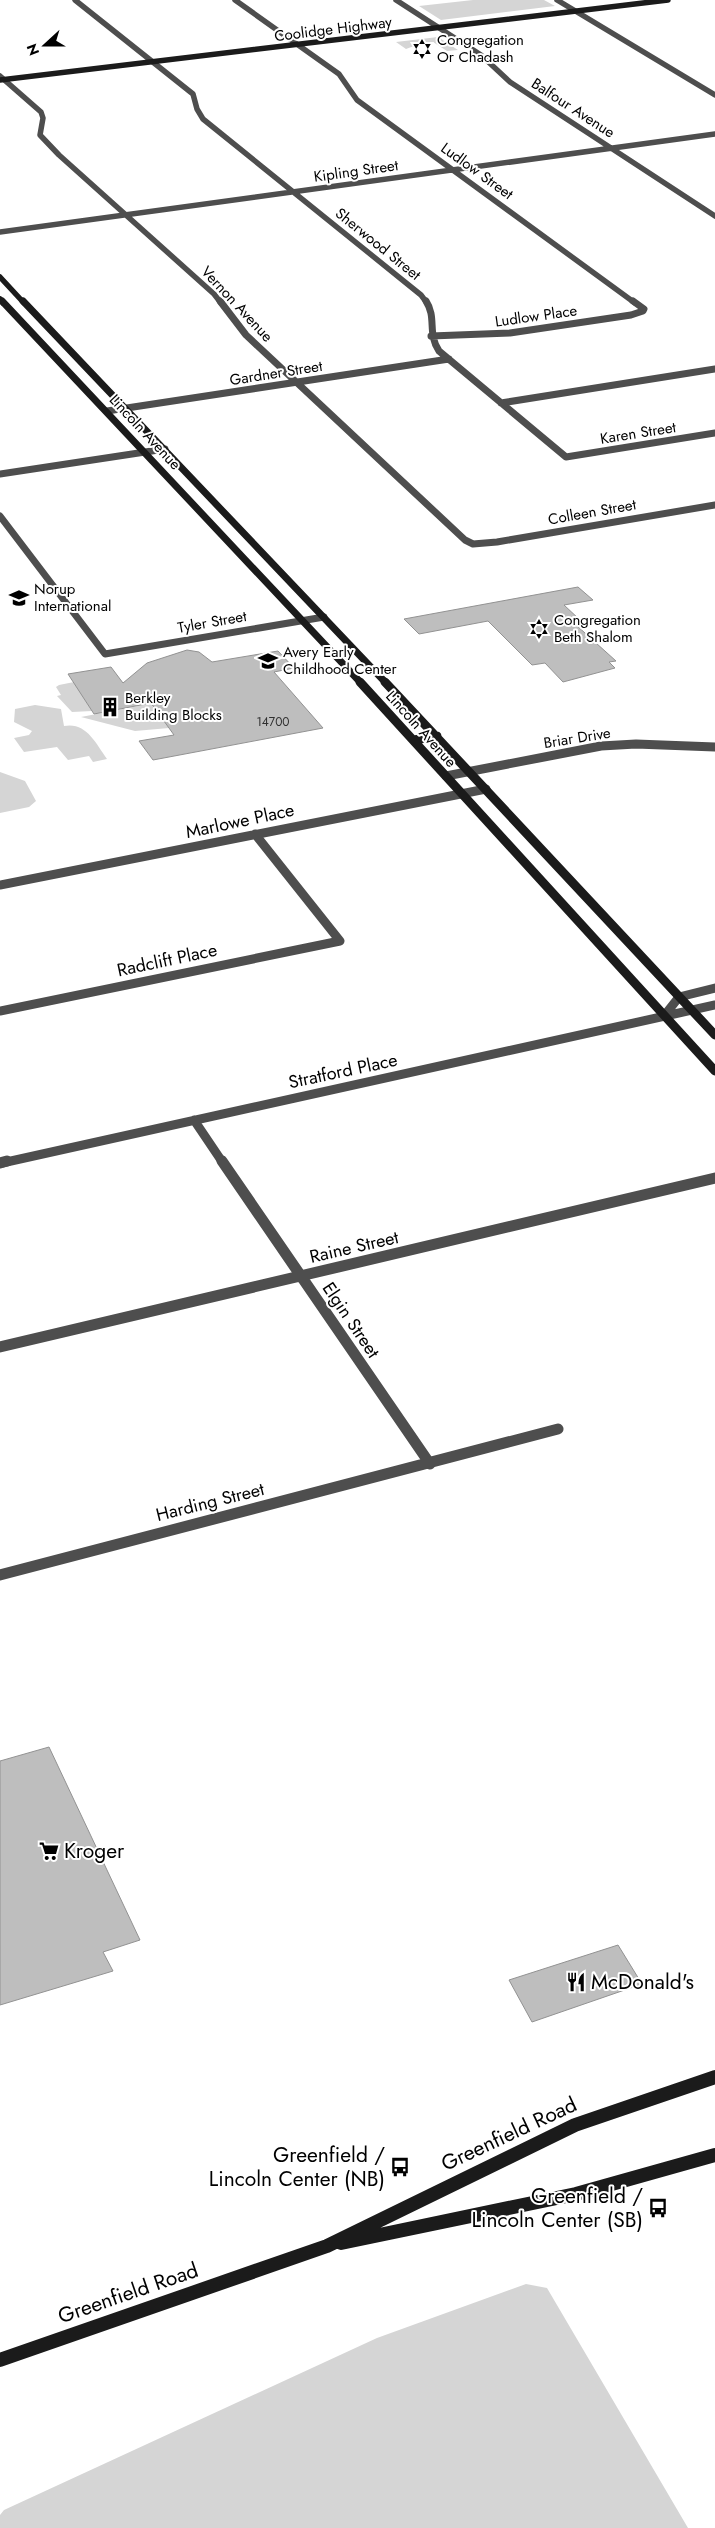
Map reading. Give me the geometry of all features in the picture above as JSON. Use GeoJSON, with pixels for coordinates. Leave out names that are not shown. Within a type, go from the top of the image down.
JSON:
{"type":"FeatureCollection","features":[{"type":"Feature","properties":{"kind":"street","name":"Sherwood Street"},"geometry":{"type":"LineString","coordinates":[[75,0],[193,94],[203,119],[421,295],[433,313],[431,336]]}},
{"type":"Feature","properties":{"kind":"street","name":"Ludlow Street"},"geometry":{"type":"LineString","coordinates":[[235,0],[339,74],[357,100],[641,306],[644,309],[643,311]]}},
{"type":"Feature","properties":{"kind":"street","name":"Balfour Avenue"},"geometry":{"type":"LineString","coordinates":[[396,0],[481,55],[510,82],[715,216]]}},
{"type":"Feature","properties":{"kind":"street"},"geometry":{"type":"LineString","coordinates":[[557,0],[715,94]]}},
{"type":"Feature","properties":{"kind":"street","name":"Coolidge Highway"},"geometry":{"type":"LineString","coordinates":[[1,79],[668,0]]}},
{"type":"Feature","properties":{"kind":"street","name":"Vernon Avenue"},"geometry":{"type":"LineString","coordinates":[[1,79],[41,112],[43,118],[40,135],[125,215],[214,294],[246,335],[458,534],[473,544]]}},
{"type":"Feature","properties":{"kind":"street","name":"Kipling Street"},"geometry":{"type":"LineString","coordinates":[[0,232],[715,134]]}},
{"type":"Feature","properties":{"kind":"street","name":"Lincoln Avenue"},"geometry":{"type":"LineString","coordinates":[[0,277],[362,656],[715,1034]]}},
{"type":"Feature","properties":{"kind":"street","name":"Lincoln Avenue"},"geometry":{"type":"LineString","coordinates":[[0,299],[414,740],[715,1072]]}},
{"type":"Feature","properties":{"kind":"street","name":"Ludlow Place"},"geometry":{"type":"LineString","coordinates":[[431,336],[510,333],[643,311]]}},
{"type":"Feature","properties":{"kind":"street"},"geometry":{"type":"LineString","coordinates":[[431,336],[433,343],[449,359],[501,403],[715,370]]}},
{"type":"Feature","properties":{"kind":"street","name":"Gardner Street"},"geometry":{"type":"LineString","coordinates":[[107,411],[449,359]]}},
{"type":"Feature","properties":{"kind":"street","name":"Karen Street"},"geometry":{"type":"LineString","coordinates":[[501,403],[566,457],[715,433]]}},
{"type":"Feature","properties":{"kind":"street"},"geometry":{"type":"LineString","coordinates":[[0,474],[165,449]]}},
{"type":"Feature","properties":{"kind":"street","name":"Colleen Street"},"geometry":{"type":"LineString","coordinates":[[473,544],[496,542],[715,505]]}},
{"type":"Feature","properties":{"kind":"street","name":"Tyler Street"},"geometry":{"type":"LineString","coordinates":[[0,516],[105,654],[324,617]]}},
{"type":"Feature","properties":{"kind":"street"},"geometry":{"type":"LineString","coordinates":[[340,660],[362,656]]}},
{"type":"Feature","properties":{"kind":"street"},"geometry":{"type":"LineString","coordinates":[[399,725],[422,720]]}},
{"type":"Feature","properties":{"kind":"street"},"geometry":{"type":"LineString","coordinates":[[414,740],[437,736]]}},
{"type":"Feature","properties":{"kind":"street","name":"Briar Drive"},"geometry":{"type":"LineString","coordinates":[[446,776],[601,746],[636,744],[715,747]]}},
{"type":"Feature","properties":{"kind":"street","name":"Marlowe Place"},"geometry":{"type":"LineString","coordinates":[[0,885],[486,789]]}},
{"type":"Feature","properties":{"kind":"street","name":"Radclift Place"},"geometry":{"type":"LineString","coordinates":[[0,1011],[340,941],[255,834]]}},
{"type":"Feature","properties":{"kind":"street"},"geometry":{"type":"LineString","coordinates":[[664,1016],[679,997],[715,988]]}},
{"type":"Feature","properties":{"kind":"street","name":"Stratford Place"},"geometry":{"type":"LineString","coordinates":[[0,1163],[715,1005]]}},
{"type":"Feature","properties":{"kind":"street","name":"Elgin Street"},"geometry":{"type":"LineString","coordinates":[[194,1120],[430,1464]]}},
{"type":"Feature","properties":{"kind":"street","name":"Raine Street"},"geometry":{"type":"LineString","coordinates":[[0,1347],[715,1178]]}},
{"type":"Feature","properties":{"kind":"street","name":"Harding Street"},"geometry":{"type":"LineString","coordinates":[[0,1574],[430,1464],[558,1429]]}},
{"type":"Feature","properties":{"kind":"street","name":"Greenfield Road"},"geometry":{"type":"LineString","coordinates":[[0,2360],[327,2246],[575,2125],[715,2077]]}},
{"type":"Feature","properties":{"kind":"street","name":"Greenfield Road"},"geometry":{"type":"LineString","coordinates":[[327,2246],[576,2194],[715,2155]]}},
{"type":"Feature","properties":{"kind":"shaded area"},"geometry":{"type":"Polygon","coordinates":[[[473,0],[544,0],[555,6],[441,20],[419,6],[473,0]]]}},
{"type":"Feature","properties":{"kind":"shaded area"},"geometry":{"type":"Polygon","coordinates":[[[438,37],[458,50],[447,51],[433,42],[412,43],[414,46],[406,49],[396,42],[438,37]]]}},
{"type":"Feature","properties":{"kind":"shaded area"},"geometry":{"type":"Polygon","coordinates":[[[74,682],[92,711],[72,712],[57,696],[61,695],[56,687],[74,682]]]}},
{"type":"Feature","properties":{"kind":"shaded area"},"geometry":{"type":"Polygon","coordinates":[[[216,691],[270,710],[169,728],[135,731],[81,717],[216,691]]]}},
{"type":"Feature","properties":{"kind":"shaded area"},"geometry":{"type":"Polygon","coordinates":[[[35,705],[61,709],[64,726],[78,727],[84,730],[94,740],[107,759],[93,762],[89,756],[68,760],[57,747],[24,752],[14,738],[29,735],[32,731],[14,722],[15,709],[35,705]]]}},
{"type":"Feature","properties":{"kind":"shaded area"},"geometry":{"type":"Polygon","coordinates":[[[0,772],[25,781],[36,801],[29,807],[0,813],[0,772]]]}},
{"type":"Feature","properties":{"kind":"shaded area"},"geometry":{"type":"Polygon","coordinates":[[[526,2284],[547,2288],[688,2528],[0,2528],[0,2515],[4,2510],[377,2338],[526,2284]]]}},
{"type":"Feature","properties":{"kind":"building","name":"Congregation Beth Shalom"},"geometry":{"type":"Polygon","coordinates":[[[578,587],[593,600],[564,605],[580,620],[575,624],[616,661],[609,662],[615,668],[563,682],[545,663],[532,665],[488,621],[419,634],[404,619],[578,587]]]}},
{"type":"Feature","properties":{"kind":"building","name":"Berkley Building Blocks"},"geometry":{"type":"Polygon","coordinates":[[[187,650],[199,652],[212,662],[278,651],[294,668],[274,672],[323,728],[153,760],[139,741],[174,735],[151,703],[94,714],[68,674],[111,667],[123,683],[147,663],[187,650]]]}},
{"type":"Feature","properties":{"kind":"building","name":"Kroger"},"geometry":{"type":"Polygon","coordinates":[[[49,1747],[140,1940],[103,1952],[113,1971],[0,2005],[0,1761],[49,1747]]]}},
{"type":"Feature","properties":{"kind":"building","name":"McDonald's"},"geometry":{"type":"Polygon","coordinates":[[[618,1945],[642,1984],[532,2022],[509,1980],[618,1945]]]}},
{"type":"Feature","properties":{"kind":"place","name":"Congregation Or Chadash"},"geometry":{"type":"Point","coordinates":[422,49]}},
{"type":"Feature","properties":{"kind":"place","name":"Norup International"},"geometry":{"type":"Point","coordinates":[19,598]}},
{"type":"Feature","properties":{"kind":"place","name":"Congregation Beth Shalom"},"geometry":{"type":"Point","coordinates":[539,629]}},
{"type":"Feature","properties":{"kind":"place","name":"Avery Early Childhood Center"},"geometry":{"type":"Point","coordinates":[268,661]}},
{"type":"Feature","properties":{"kind":"place","name":"Berkley Building Blocks"},"geometry":{"type":"Point","coordinates":[110,707]}},
{"type":"Feature","properties":{"kind":"place","name":"Kroger"},"geometry":{"type":"Point","coordinates":[49,1851]}},
{"type":"Feature","properties":{"kind":"place","name":"McDonald's"},"geometry":{"type":"Point","coordinates":[576,1982]}},
{"type":"Feature","properties":{"kind":"place","name":"Greenfield / Lincoln Center (NB)"},"geometry":{"type":"Point","coordinates":[400,2167]}},
{"type":"Feature","properties":{"kind":"place","name":"Greenfield / Lincoln Center (SB)"},"geometry":{"type":"Point","coordinates":[658,2208]}}]}
